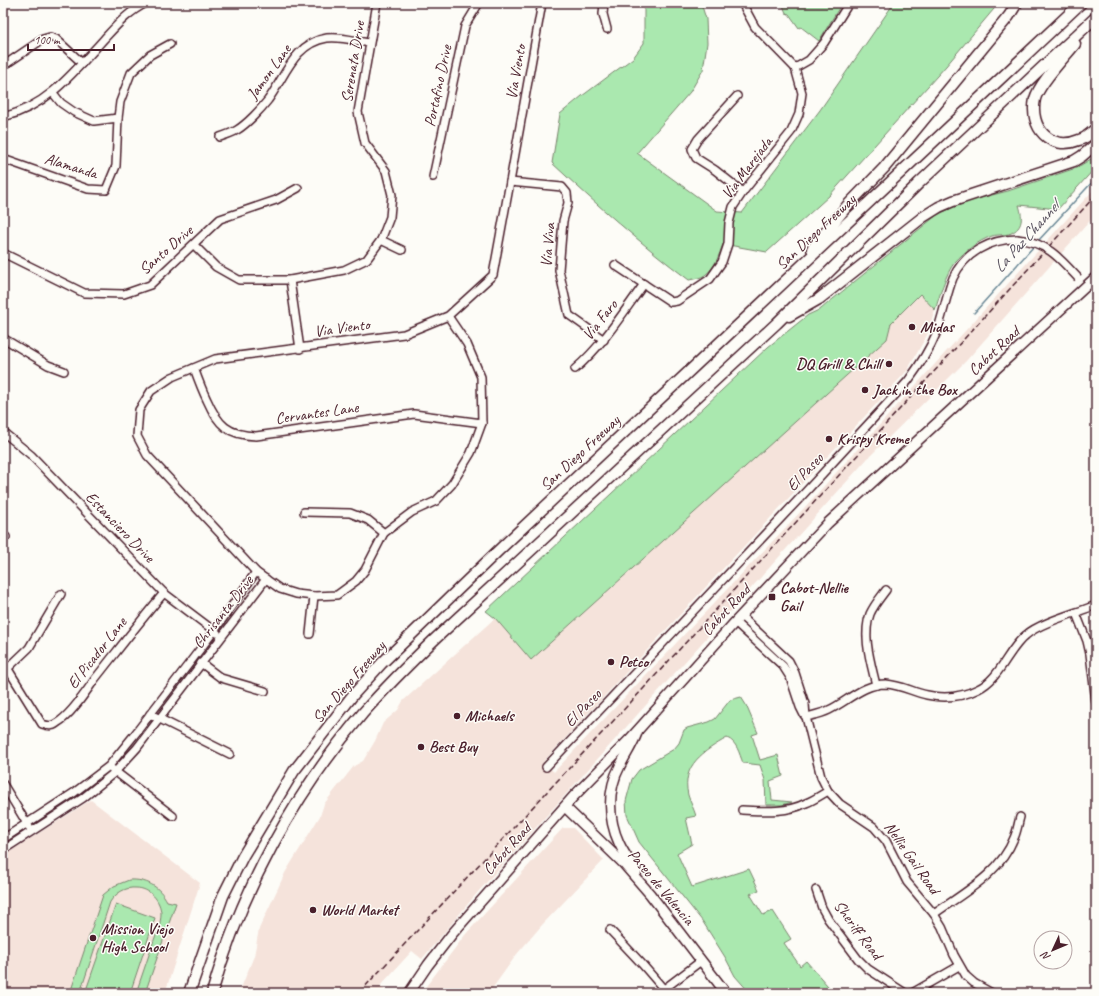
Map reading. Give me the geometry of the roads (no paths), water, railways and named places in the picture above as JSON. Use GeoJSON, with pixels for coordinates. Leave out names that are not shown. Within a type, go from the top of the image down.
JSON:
{"type":"FeatureCollection","features":[{"type":"Feature","properties":{"kind":"highway"},"geometry":{"type":"LineString","coordinates":[[787,280],[847,206],[884,168],[915,131],[1009,16],[1017,3]]}},
{"type":"Feature","properties":{"kind":"highway"},"geometry":{"type":"LineString","coordinates":[[1040,42],[1075,3]]}},
{"type":"Feature","properties":{"kind":"highway","name":"San Diego Freeway"},"geometry":{"type":"LineString","coordinates":[[190,993],[223,896],[243,856],[294,771],[353,695],[388,658],[499,550],[1081,3]]}},
{"type":"Feature","properties":{"kind":"highway"},"geometry":{"type":"LineString","coordinates":[[1096,18],[1044,83],[1035,97],[1034,117],[1038,128],[1043,134],[1057,143],[1065,144],[1087,137],[1096,128]]}},
{"type":"Feature","properties":{"kind":"highway","name":"San Diego Freeway"},"geometry":{"type":"LineString","coordinates":[[212,993],[220,965],[239,916],[259,871],[282,827],[319,770],[363,713],[398,675],[435,639],[777,323],[919,183],[1096,18]]}},
{"type":"Feature","properties":{"kind":"highway"},"geometry":{"type":"LineString","coordinates":[[777,323],[819,299],[923,217],[939,207],[952,201],[1074,161],[1096,144]]}},
{"type":"Feature","properties":{"kind":"main road","name":"Cabot Road"},"geometry":{"type":"LineString","coordinates":[[409,993],[452,934],[565,806],[639,729],[738,619],[828,523],[1096,277]]}},
{"type":"Feature","properties":{"kind":"main road"},"geometry":{"type":"LineString","coordinates":[[639,729],[632,746],[620,766],[613,782],[611,804],[612,818],[619,843],[650,894]]}},
{"type":"Feature","properties":{"kind":"main road","name":"Paseo de Valencia"},"geometry":{"type":"LineString","coordinates":[[565,806],[623,863],[650,894],[726,993]]}},
{"type":"Feature","properties":{"kind":"street"},"geometry":{"type":"LineString","coordinates":[[3,117],[30,107],[53,93],[69,78],[124,17],[146,3]]}},
{"type":"Feature","properties":{"kind":"street","name":"Serenata Drive"},"geometry":{"type":"LineString","coordinates":[[194,245],[216,267],[239,280],[290,280],[344,270],[367,259],[381,240],[390,216],[392,195],[386,171],[365,143],[358,112],[377,3]]}},
{"type":"Feature","properties":{"kind":"street","name":"Portafino Drive"},"geometry":{"type":"LineString","coordinates":[[433,177],[466,26],[479,3]]}},
{"type":"Feature","properties":{"kind":"street","name":"Via Viento"},"geometry":{"type":"LineString","coordinates":[[266,579],[256,572],[147,456],[137,436],[139,410],[151,391],[172,377],[215,359],[300,349],[404,334],[448,316],[493,275],[542,3]]}},
{"type":"Feature","properties":{"kind":"street"},"geometry":{"type":"LineString","coordinates":[[604,3],[603,14],[607,29]]}},
{"type":"Feature","properties":{"kind":"street","name":"Via Marejada"},"geometry":{"type":"LineString","coordinates":[[615,265],[671,302],[677,301],[691,293],[710,279],[722,262],[728,244],[729,223],[733,207],[743,192],[791,132],[799,114],[802,93],[794,68],[755,27],[742,3]]}},
{"type":"Feature","properties":{"kind":"street"},"geometry":{"type":"LineString","coordinates":[[794,68],[809,60],[824,43],[849,3]]}},
{"type":"Feature","properties":{"kind":"street"},"geometry":{"type":"LineString","coordinates":[[3,66],[13,61],[43,39],[50,37],[56,39],[82,63]]}},
{"type":"Feature","properties":{"kind":"street","name":"Jamon Lane"},"geometry":{"type":"LineString","coordinates":[[220,137],[242,126],[262,107],[268,100],[294,57],[304,47],[329,37],[369,43]]}},
{"type":"Feature","properties":{"kind":"street"},"geometry":{"type":"LineString","coordinates":[[53,93],[62,103],[74,112],[94,121],[118,118],[120,102],[131,73],[150,55],[170,44]]}},
{"type":"Feature","properties":{"kind":"street"},"geometry":{"type":"LineString","coordinates":[[737,96],[698,139],[692,148],[696,158],[743,192]]}},
{"type":"Feature","properties":{"kind":"street","name":"Alamanda"},"geometry":{"type":"LineString","coordinates":[[3,159],[88,189],[106,190],[116,166],[118,118]]}},
{"type":"Feature","properties":{"kind":"street","name":"Via Viva"},"geometry":{"type":"LineString","coordinates":[[510,182],[562,187],[567,193],[568,203],[563,221],[559,270],[569,315],[604,340]]}},
{"type":"Feature","properties":{"kind":"street","name":"Santo Drive"},"geometry":{"type":"LineString","coordinates":[[3,253],[84,293],[124,294],[150,285],[220,219],[276,200],[298,188]]}},
{"type":"Feature","properties":{"kind":"street","name":"El Paseo"},"geometry":{"type":"LineString","coordinates":[[546,767],[790,509],[908,381],[919,366],[935,334],[951,283],[965,260],[976,251],[995,242],[1017,239],[1033,242],[1057,255],[1086,286]]}},
{"type":"Feature","properties":{"kind":"street"},"geometry":{"type":"LineString","coordinates":[[381,240],[402,250]]}},
{"type":"Feature","properties":{"kind":"street"},"geometry":{"type":"LineString","coordinates":[[290,280],[300,349]]}},
{"type":"Feature","properties":{"kind":"street","name":"Via Faro"},"geometry":{"type":"LineString","coordinates":[[575,369],[604,340],[644,284]]}},
{"type":"Feature","properties":{"kind":"street","name":"Chrisanta Drive"},"geometry":{"type":"LineString","coordinates":[[3,850],[83,798],[115,772],[137,748],[266,579],[280,588],[296,594],[314,596],[337,595],[356,581],[365,570],[384,532],[412,512],[436,501],[452,484],[471,453],[482,423],[481,377],[467,344],[448,316]]}},
{"type":"Feature","properties":{"kind":"street"},"geometry":{"type":"LineString","coordinates":[[3,338],[48,365],[64,371]]}},
{"type":"Feature","properties":{"kind":"street","name":"Cervantes Lane"},"geometry":{"type":"LineString","coordinates":[[194,368],[214,416],[232,431],[244,435],[256,436],[414,414],[482,423]]}},
{"type":"Feature","properties":{"kind":"street","name":"Estanciero Drive"},"geometry":{"type":"LineString","coordinates":[[3,432],[31,455],[164,593],[222,636]]}},
{"type":"Feature","properties":{"kind":"street"},"geometry":{"type":"LineString","coordinates":[[304,512],[350,512],[368,520],[384,532]]}},
{"type":"Feature","properties":{"kind":"street","name":"Chrisanta Drive"},"geometry":{"type":"LineString","coordinates":[[3,839],[76,792],[109,766],[214,630],[256,572]]}},
{"type":"Feature","properties":{"kind":"street"},"geometry":{"type":"LineString","coordinates":[[876,685],[868,642],[867,627],[870,614],[875,604],[886,590]]}},
{"type":"Feature","properties":{"kind":"street","name":"El Picador Lane"},"geometry":{"type":"LineString","coordinates":[[7,668],[42,724],[50,726],[57,724],[68,713],[137,624],[164,593]]}},
{"type":"Feature","properties":{"kind":"street"},"geometry":{"type":"LineString","coordinates":[[3,661],[7,668],[29,648],[61,594]]}},
{"type":"Feature","properties":{"kind":"street"},"geometry":{"type":"LineString","coordinates":[[310,634],[314,596]]}},
{"type":"Feature","properties":{"kind":"street"},"geometry":{"type":"LineString","coordinates":[[806,717],[830,710],[854,694],[876,685],[887,684],[902,686],[927,695],[946,697],[963,695],[990,681],[1002,668],[1012,650],[1026,634],[1037,628],[1096,605]]}},
{"type":"Feature","properties":{"kind":"street"},"geometry":{"type":"LineString","coordinates":[[1076,613],[1087,641],[1090,654],[1096,702]]}},
{"type":"Feature","properties":{"kind":"street","name":"Nellie Gail Road"},"geometry":{"type":"LineString","coordinates":[[738,619],[783,666],[790,677],[800,707],[806,717],[821,777],[828,791],[840,804],[874,827],[886,840],[907,882],[934,914],[942,927],[966,976],[974,983],[992,993]]}},
{"type":"Feature","properties":{"kind":"street"},"geometry":{"type":"LineString","coordinates":[[201,663],[221,678],[265,691]]}},
{"type":"Feature","properties":{"kind":"street"},"geometry":{"type":"LineString","coordinates":[[150,714],[230,754]]}},
{"type":"Feature","properties":{"kind":"street"},"geometry":{"type":"LineString","coordinates":[[109,766],[173,816]]}},
{"type":"Feature","properties":{"kind":"street"},"geometry":{"type":"LineString","coordinates":[[3,784],[32,832]]}},
{"type":"Feature","properties":{"kind":"street"},"geometry":{"type":"LineString","coordinates":[[742,810],[781,810],[794,808],[805,804],[828,791]]}},
{"type":"Feature","properties":{"kind":"street"},"geometry":{"type":"LineString","coordinates":[[934,914],[984,878],[994,868],[1009,849],[1015,838],[1020,818]]}},
{"type":"Feature","properties":{"kind":"street","name":"Sheriff Road"},"geometry":{"type":"LineString","coordinates":[[816,890],[822,908],[828,919],[858,959],[868,969],[905,993]]}},
{"type":"Feature","properties":{"kind":"street"},"geometry":{"type":"LineString","coordinates":[[610,930],[666,991],[701,961]]}},
{"type":"Feature","properties":{"kind":"street"},"geometry":{"type":"LineString","coordinates":[[912,993],[960,966]]}},
{"type":"Feature","properties":{"kind":"waterway","name":"La Paz Channel"},"geometry":{"type":"LineString","coordinates":[[1038,241],[1096,178]]}},
{"type":"Feature","properties":{"kind":"waterway","name":"La Paz Channel"},"geometry":{"type":"LineString","coordinates":[[974,313],[1034,246]]}},
{"type":"Feature","properties":{"kind":"railway"},"geometry":{"type":"LineString","coordinates":[[359,993],[644,688],[1096,195]]}},
{"type":"Feature","properties":{"kind":"place","name":"Midas"},"geometry":{"type":"Point","coordinates":[912,327]}},
{"type":"Feature","properties":{"kind":"place","name":"DQ Grill & Chill"},"geometry":{"type":"Point","coordinates":[889,364]}},
{"type":"Feature","properties":{"kind":"place","name":"Jack in the Box"},"geometry":{"type":"Point","coordinates":[865,390]}},
{"type":"Feature","properties":{"kind":"place","name":"Krispy Kreme"},"geometry":{"type":"Point","coordinates":[829,439]}},
{"type":"Feature","properties":{"kind":"place","name":"Cabot-Nellie Gail"},"geometry":{"type":"Point","coordinates":[772,597]}},
{"type":"Feature","properties":{"kind":"place","name":"Petco"},"geometry":{"type":"Point","coordinates":[611,662]}},
{"type":"Feature","properties":{"kind":"place","name":"Michaels"},"geometry":{"type":"Point","coordinates":[457,716]}},
{"type":"Feature","properties":{"kind":"place","name":"Best Buy"},"geometry":{"type":"Point","coordinates":[421,747]}},
{"type":"Feature","properties":{"kind":"place","name":"World Market"},"geometry":{"type":"Point","coordinates":[313,910]}},
{"type":"Feature","properties":{"kind":"place","name":"Mission Viejo High School"},"geometry":{"type":"Point","coordinates":[93,938]}}]}
